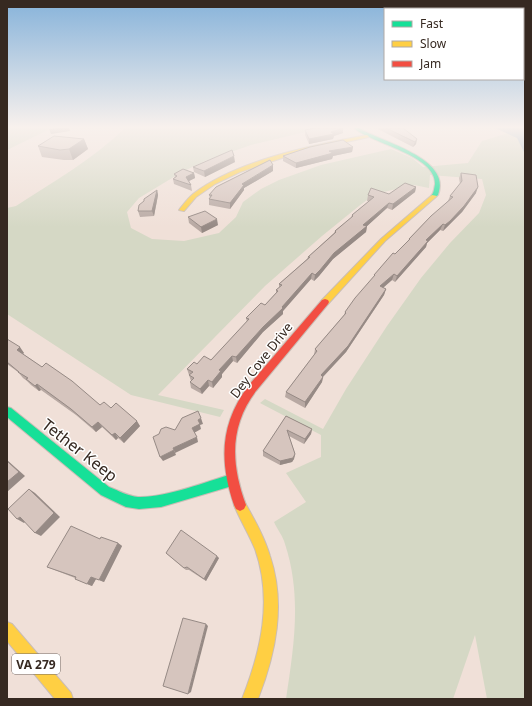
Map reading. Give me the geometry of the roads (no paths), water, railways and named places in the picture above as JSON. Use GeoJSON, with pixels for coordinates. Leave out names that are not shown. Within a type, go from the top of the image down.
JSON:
{"type":"FeatureCollection","features":[{"type":"Feature","properties":{"kind":"street"},"geometry":{"type":"LineString","coordinates":[[182,210],[185,202],[199,191],[238,171],[263,161]]}},
{"type":"Feature","properties":{"kind":"street","name":"Dey Cove Drive"},"geometry":{"type":"LineString","coordinates":[[250,699],[257,684],[267,650],[272,601],[270,576],[260,546],[232,480],[230,446],[236,415],[249,394],[326,300],[383,240],[436,194],[439,184],[438,178],[434,171],[424,161]]}},
{"type":"Feature","properties":{"kind":"street","name":"Tether Keep"},"geometry":{"type":"LineString","coordinates":[[7,412],[105,491],[121,499],[139,503],[158,501],[232,480]]}},
{"type":"Feature","properties":{"kind":"street","name":"VA 279"},"geometry":{"type":"LineString","coordinates":[[7,629],[65,699]]}}]}
